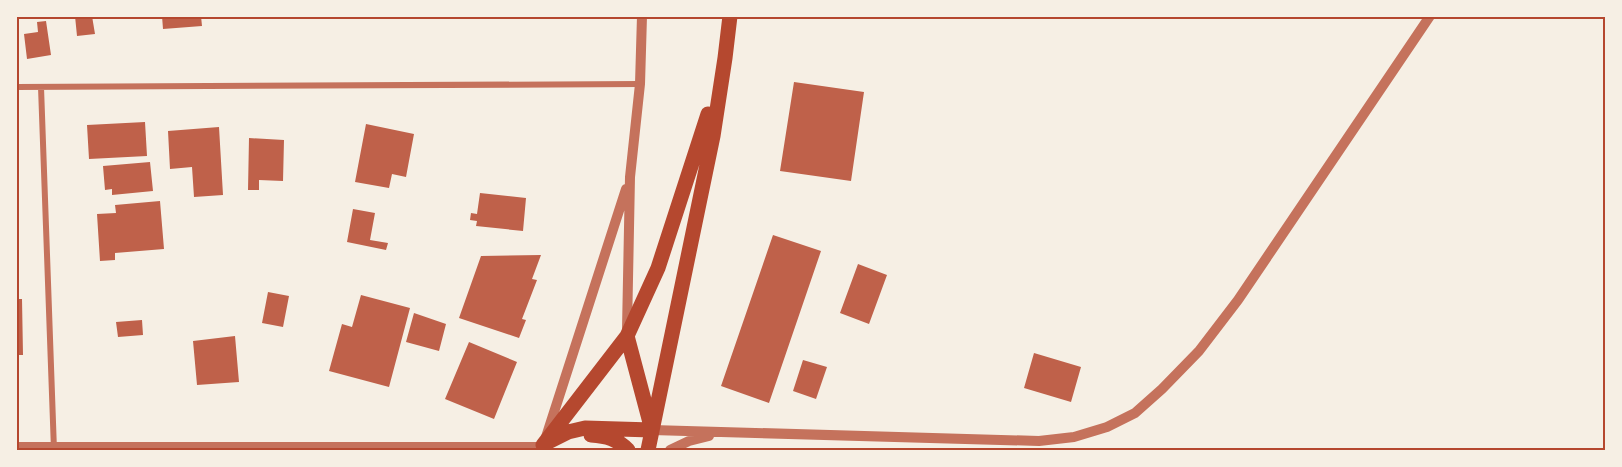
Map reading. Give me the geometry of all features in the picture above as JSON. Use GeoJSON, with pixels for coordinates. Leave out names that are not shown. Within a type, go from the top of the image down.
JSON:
{"type":"FeatureCollection","features":[{"type":"Feature","properties":{"kind":"main road"},"geometry":{"type":"LineString","coordinates":[[648,450],[711,147],[730,16]]}},
{"type":"Feature","properties":{"kind":"main road"},"geometry":{"type":"LineString","coordinates":[[540,448],[627,336],[658,268],[725,58]]}},
{"type":"Feature","properties":{"kind":"main road"},"geometry":{"type":"LineString","coordinates":[[627,336],[652,430]]}},
{"type":"Feature","properties":{"kind":"main road"},"geometry":{"type":"LineString","coordinates":[[540,448],[568,432],[585,428],[652,430]]}},
{"type":"Feature","properties":{"kind":"main road"},"geometry":{"type":"LineString","coordinates":[[540,448],[566,438],[584,435],[602,436],[619,441],[628,450]]}},
{"type":"Feature","properties":{"kind":"street"},"geometry":{"type":"LineString","coordinates":[[627,336],[630,177],[640,84],[642,16]]}},
{"type":"Feature","properties":{"kind":"street"},"geometry":{"type":"LineString","coordinates":[[652,430],[1039,441],[1074,437],[1107,427],[1135,413],[1199,351],[1238,300],[1430,16]]}},
{"type":"Feature","properties":{"kind":"street"},"geometry":{"type":"LineString","coordinates":[[16,87],[640,84]]}},
{"type":"Feature","properties":{"kind":"street"},"geometry":{"type":"LineString","coordinates":[[41,87],[53,448]]}},
{"type":"Feature","properties":{"kind":"street"},"geometry":{"type":"LineString","coordinates":[[16,445],[53,448],[540,448],[630,177]]}},
{"type":"Feature","properties":{"kind":"street"},"geometry":{"type":"LineString","coordinates":[[670,450],[689,441],[721,433]]}},
{"type":"Feature","properties":{"kind":"building"},"geometry":{"type":"Polygon","coordinates":[[[75,16],[92,16],[95,34],[77,36],[75,16]]]}},
{"type":"Feature","properties":{"kind":"building"},"geometry":{"type":"Polygon","coordinates":[[[162,16],[201,16],[202,26],[163,29],[162,16]]]}},
{"type":"Feature","properties":{"kind":"building"},"geometry":{"type":"Polygon","coordinates":[[[46,21],[51,55],[27,59],[24,34],[38,32],[37,22],[46,21]]]}},
{"type":"Feature","properties":{"kind":"building"},"geometry":{"type":"Polygon","coordinates":[[[794,82],[864,92],[851,181],[780,171],[794,82]]]}},
{"type":"Feature","properties":{"kind":"building"},"geometry":{"type":"Polygon","coordinates":[[[145,122],[147,156],[89,159],[87,125],[145,122]]]}},
{"type":"Feature","properties":{"kind":"building"},"geometry":{"type":"Polygon","coordinates":[[[366,124],[414,134],[406,177],[392,174],[389,188],[355,182],[366,124]]]}},
{"type":"Feature","properties":{"kind":"building"},"geometry":{"type":"Polygon","coordinates":[[[219,127],[223,195],[194,197],[192,167],[170,169],[168,131],[219,127]]]}},
{"type":"Feature","properties":{"kind":"building"},"geometry":{"type":"Polygon","coordinates":[[[249,138],[284,140],[283,181],[259,180],[259,190],[248,190],[249,138]]]}},
{"type":"Feature","properties":{"kind":"building"},"geometry":{"type":"Polygon","coordinates":[[[150,162],[153,191],[112,195],[112,189],[105,190],[103,166],[150,162]]]}},
{"type":"Feature","properties":{"kind":"building"},"geometry":{"type":"Polygon","coordinates":[[[480,193],[526,198],[523,231],[476,226],[477,221],[470,220],[471,213],[477,214],[480,193]]]}},
{"type":"Feature","properties":{"kind":"building"},"geometry":{"type":"Polygon","coordinates":[[[160,201],[164,249],[115,253],[115,260],[100,261],[97,214],[116,213],[115,205],[160,201]]]}},
{"type":"Feature","properties":{"kind":"building"},"geometry":{"type":"Polygon","coordinates":[[[353,209],[375,213],[370,240],[388,243],[386,250],[347,242],[353,209]]]}},
{"type":"Feature","properties":{"kind":"building"},"geometry":{"type":"Polygon","coordinates":[[[773,235],[821,251],[769,403],[721,386],[773,235]]]}},
{"type":"Feature","properties":{"kind":"building"},"geometry":{"type":"Polygon","coordinates":[[[541,255],[532,279],[537,280],[522,319],[526,320],[519,338],[459,318],[481,256],[541,255]]]}},
{"type":"Feature","properties":{"kind":"building"},"geometry":{"type":"Polygon","coordinates":[[[858,264],[887,275],[869,324],[840,313],[858,264]]]}},
{"type":"Feature","properties":{"kind":"building"},"geometry":{"type":"Polygon","coordinates":[[[268,292],[289,296],[283,327],[262,323],[268,292]]]}},
{"type":"Feature","properties":{"kind":"building"},"geometry":{"type":"Polygon","coordinates":[[[361,295],[410,308],[389,387],[329,371],[342,324],[352,327],[361,295]]]}},
{"type":"Feature","properties":{"kind":"building"},"geometry":{"type":"Polygon","coordinates":[[[16,299],[22,299],[23,355],[16,355],[16,299]]]}},
{"type":"Feature","properties":{"kind":"building"},"geometry":{"type":"Polygon","coordinates":[[[414,313],[446,324],[439,351],[406,342],[414,313]]]}},
{"type":"Feature","properties":{"kind":"building"},"geometry":{"type":"Polygon","coordinates":[[[142,320],[143,335],[118,337],[116,322],[142,320]]]}},
{"type":"Feature","properties":{"kind":"building"},"geometry":{"type":"Polygon","coordinates":[[[235,336],[239,382],[197,385],[193,341],[235,336]]]}},
{"type":"Feature","properties":{"kind":"building"},"geometry":{"type":"Polygon","coordinates":[[[469,342],[517,362],[494,419],[445,399],[469,342]]]}},
{"type":"Feature","properties":{"kind":"building"},"geometry":{"type":"Polygon","coordinates":[[[1034,353],[1081,367],[1071,402],[1024,388],[1034,353]]]}},
{"type":"Feature","properties":{"kind":"building"},"geometry":{"type":"Polygon","coordinates":[[[803,360],[827,367],[816,399],[793,391],[803,360]]]}}]}
